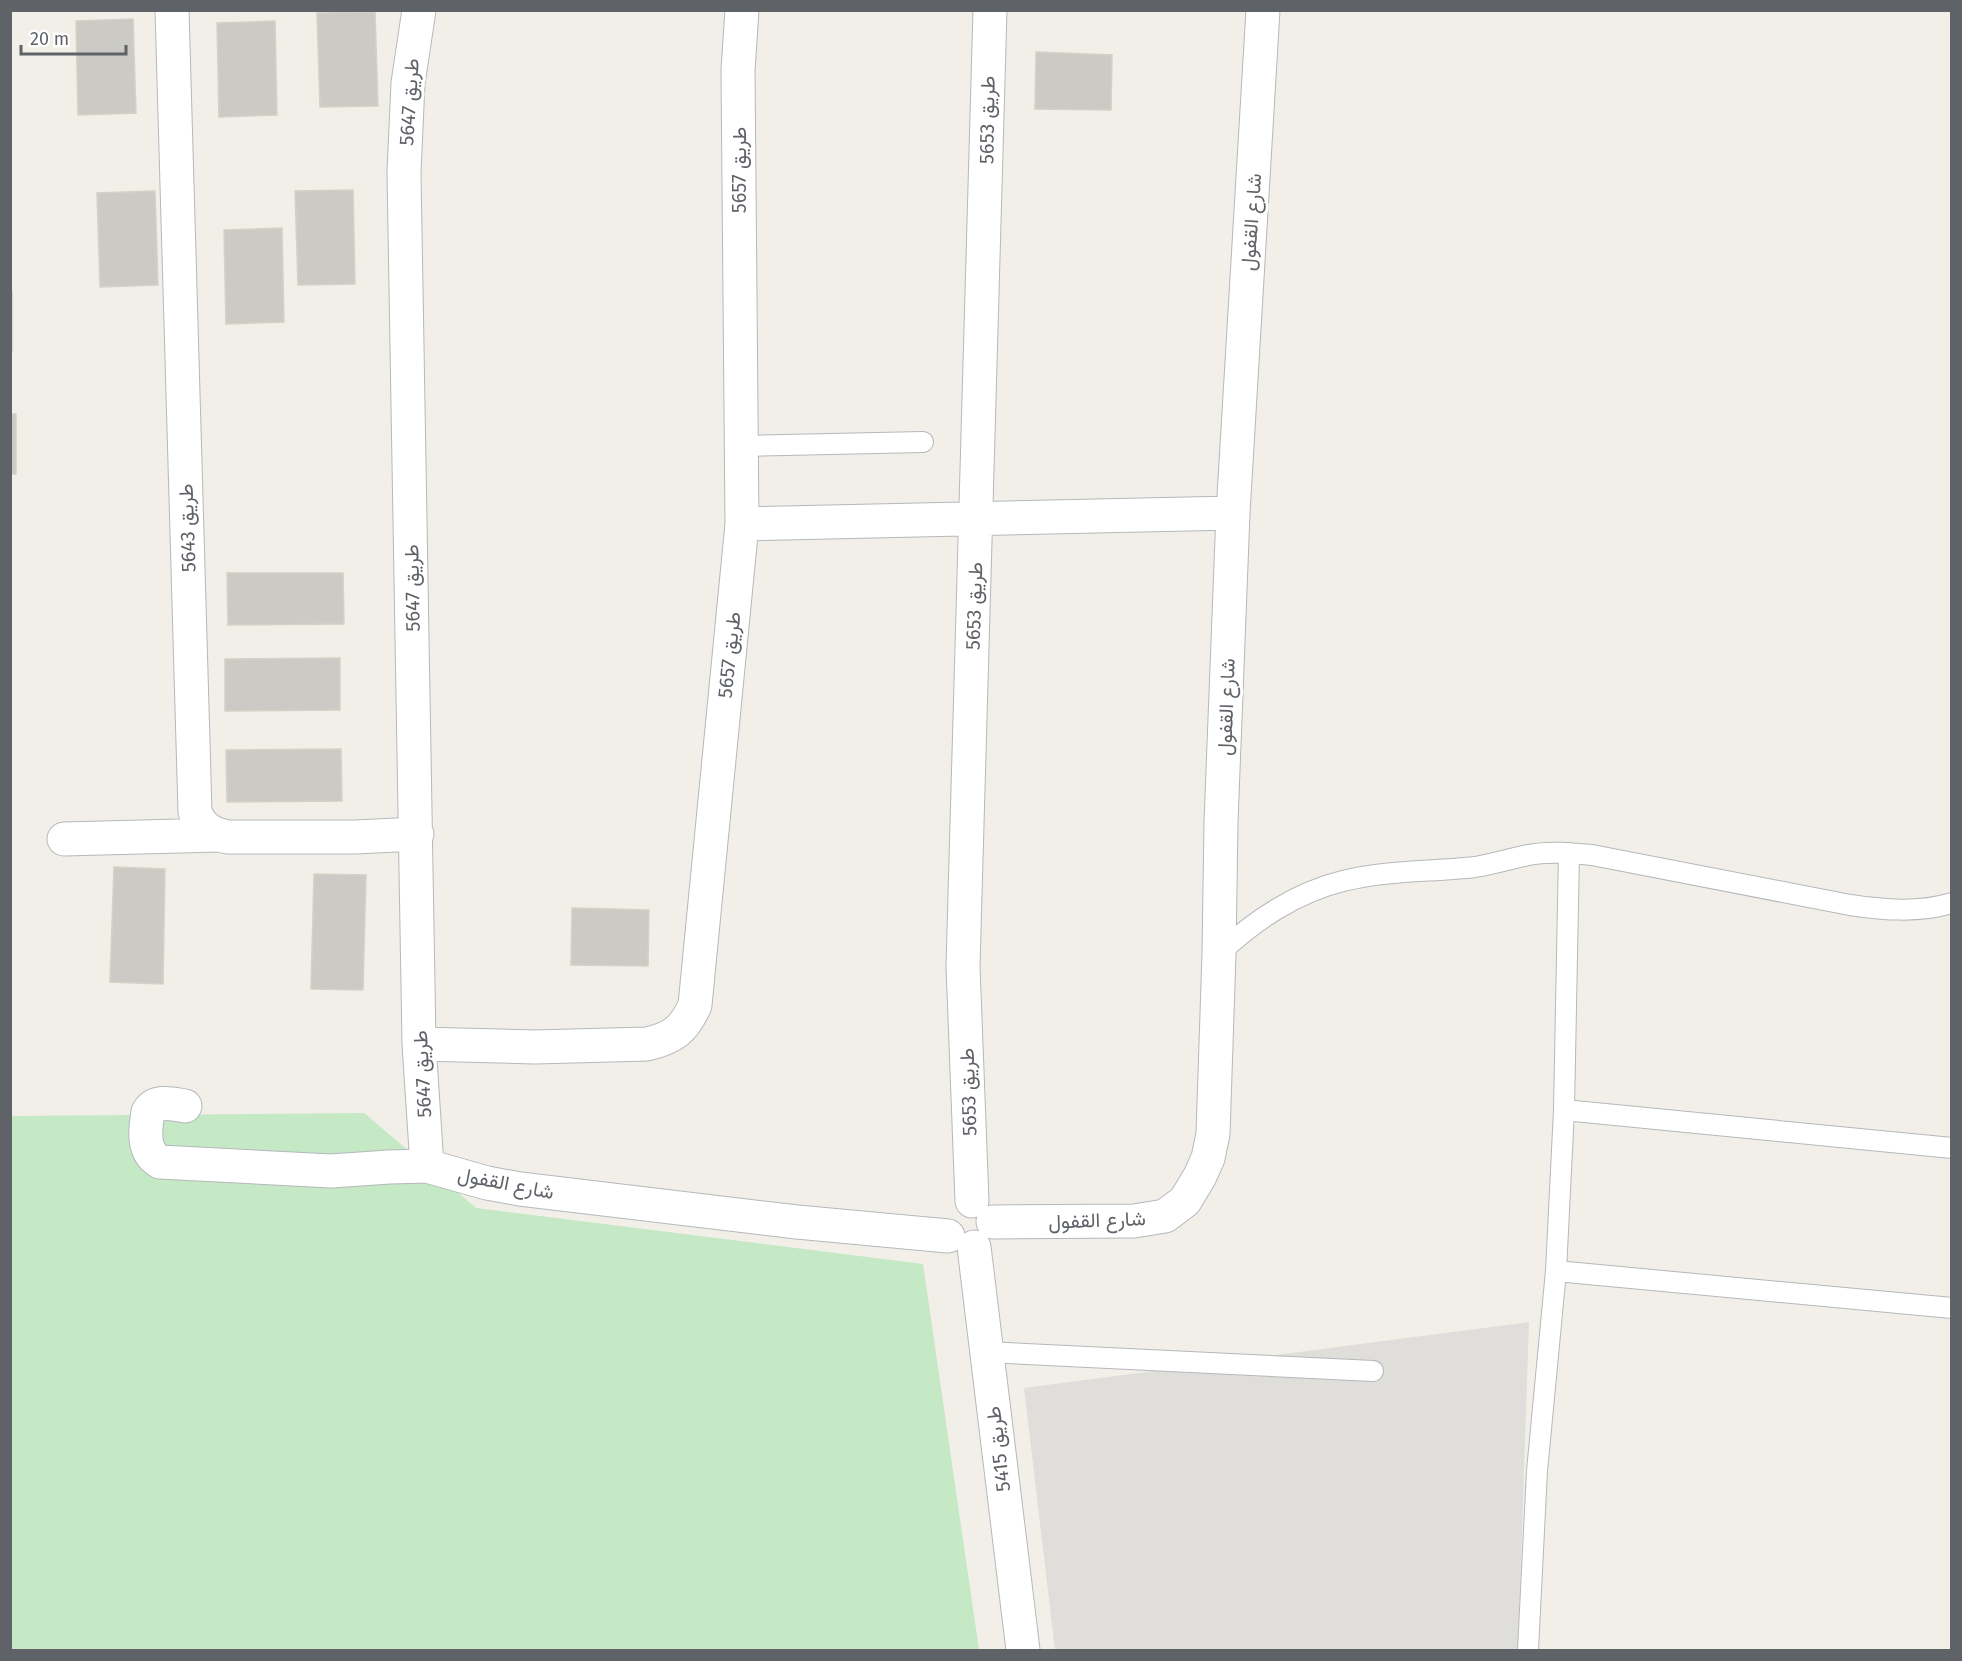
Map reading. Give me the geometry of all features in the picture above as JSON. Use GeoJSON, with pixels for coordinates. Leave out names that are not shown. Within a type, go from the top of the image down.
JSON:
{"type":"FeatureCollection","features":[{"type":"Feature","properties":{"kind":"street","name":"طريق 5643"},"geometry":{"type":"LineString","coordinates":[[172,10],[195,812],[201,824],[208,831],[218,835]]}},
{"type":"Feature","properties":{"kind":"street","name":"طريق 5647"},"geometry":{"type":"LineString","coordinates":[[418,10],[408,83],[404,172],[419,1044],[427,1166]]}},
{"type":"Feature","properties":{"kind":"street","name":"طريق 5657"},"geometry":{"type":"LineString","coordinates":[[419,1044],[535,1047],[647,1044],[662,1041],[676,1034],[691,1016],[695,1005],[742,524],[738,70],[742,10]]}},
{"type":"Feature","properties":{"kind":"street","name":"طريق 5653"},"geometry":{"type":"LineString","coordinates":[[972,1227],[963,966],[990,10]]}},
{"type":"Feature","properties":{"kind":"street","name":"شارع القفول"},"geometry":{"type":"LineString","coordinates":[[185,1106],[157,1104],[151,1107],[148,1112],[147,1150],[152,1158],[160,1162],[331,1171],[427,1166],[487,1183],[520,1189],[797,1222],[868,1227],[972,1227],[1150,1220],[1165,1216],[1185,1201],[1208,1158],[1213,1134],[1221,822],[1233,513],[1263,10]]}},
{"type":"Feature","properties":{"kind":"street"},"geometry":{"type":"LineString","coordinates":[[742,524],[1233,513]]}},
{"type":"Feature","properties":{"kind":"street"},"geometry":{"type":"LineString","coordinates":[[64,839],[218,835],[228,837],[355,837],[417,834]]}},
{"type":"Feature","properties":{"kind":"street","name":"طريق 5415"},"geometry":{"type":"LineString","coordinates":[[972,1227],[1023,1650]]}},
{"type":"Feature","properties":{"kind":"lane"},"geometry":{"type":"LineString","coordinates":[[741,446],[923,442]]}},
{"type":"Feature","properties":{"kind":"lane"},"geometry":{"type":"LineString","coordinates":[[1219,954],[1261,919],[1319,888],[1345,880],[1465,868],[1508,861],[1528,855],[1569,853],[1592,855],[1871,908],[1914,910],[1952,903]]}},
{"type":"Feature","properties":{"kind":"lane"},"geometry":{"type":"LineString","coordinates":[[1528,1650],[1537,1471],[1556,1271],[1564,1110],[1569,853]]}},
{"type":"Feature","properties":{"kind":"lane"},"geometry":{"type":"LineString","coordinates":[[1564,1110],[1952,1148]]}},
{"type":"Feature","properties":{"kind":"lane"},"geometry":{"type":"LineString","coordinates":[[1556,1271],[1952,1308]]}},
{"type":"Feature","properties":{"kind":"lane"},"geometry":{"type":"LineString","coordinates":[[986,1352],[1373,1371]]}},
{"type":"Feature","properties":{"kind":"shaded area"},"geometry":{"type":"Polygon","coordinates":[[[1529,1322],[1518,1650],[1055,1650],[1024,1388],[1529,1322]]]}},
{"type":"Feature","properties":{"kind":"green space"},"geometry":{"type":"Polygon","coordinates":[[[364,1113],[476,1208],[923,1264],[979,1650],[11,1650],[10,1116],[364,1113]]]}},
{"type":"Feature","properties":{"kind":"building"},"geometry":{"type":"Polygon","coordinates":[[[375,12],[378,106],[320,107],[317,13],[375,12]]]}},
{"type":"Feature","properties":{"kind":"building"},"geometry":{"type":"Polygon","coordinates":[[[133,19],[136,113],[78,115],[76,21],[133,19]]]}},
{"type":"Feature","properties":{"kind":"building"},"geometry":{"type":"Polygon","coordinates":[[[275,21],[277,115],[219,117],[217,23],[275,21]]]}},
{"type":"Feature","properties":{"kind":"building"},"geometry":{"type":"Polygon","coordinates":[[[1036,52],[1112,55],[1111,110],[1035,109],[1036,52]]]}},
{"type":"Feature","properties":{"kind":"building"},"geometry":{"type":"Polygon","coordinates":[[[353,190],[355,284],[298,285],[295,191],[353,190]]]}},
{"type":"Feature","properties":{"kind":"building"},"geometry":{"type":"Polygon","coordinates":[[[155,191],[158,285],[100,287],[97,193],[155,191]]]}},
{"type":"Feature","properties":{"kind":"building"},"geometry":{"type":"Polygon","coordinates":[[[282,228],[284,322],[226,324],[224,230],[282,228]]]}},
{"type":"Feature","properties":{"kind":"building"},"geometry":{"type":"Polygon","coordinates":[[[10,292],[12,292],[12,352],[10,352],[10,292]]]}},
{"type":"Feature","properties":{"kind":"building"},"geometry":{"type":"Polygon","coordinates":[[[10,414],[16,414],[16,474],[10,474],[10,414]]]}},
{"type":"Feature","properties":{"kind":"building"},"geometry":{"type":"Polygon","coordinates":[[[227,573],[343,573],[344,624],[228,625],[227,573]]]}},
{"type":"Feature","properties":{"kind":"building"},"geometry":{"type":"Polygon","coordinates":[[[340,658],[340,710],[225,711],[225,659],[340,658]]]}},
{"type":"Feature","properties":{"kind":"building"},"geometry":{"type":"Polygon","coordinates":[[[341,749],[342,801],[227,802],[226,750],[341,749]]]}},
{"type":"Feature","properties":{"kind":"building"},"geometry":{"type":"Polygon","coordinates":[[[114,867],[165,869],[163,984],[110,982],[114,867]]]}},
{"type":"Feature","properties":{"kind":"building"},"geometry":{"type":"Polygon","coordinates":[[[314,874],[366,875],[363,990],[311,989],[314,874]]]}},
{"type":"Feature","properties":{"kind":"building"},"geometry":{"type":"Polygon","coordinates":[[[572,908],[649,910],[648,966],[571,965],[572,908]]]}}]}
